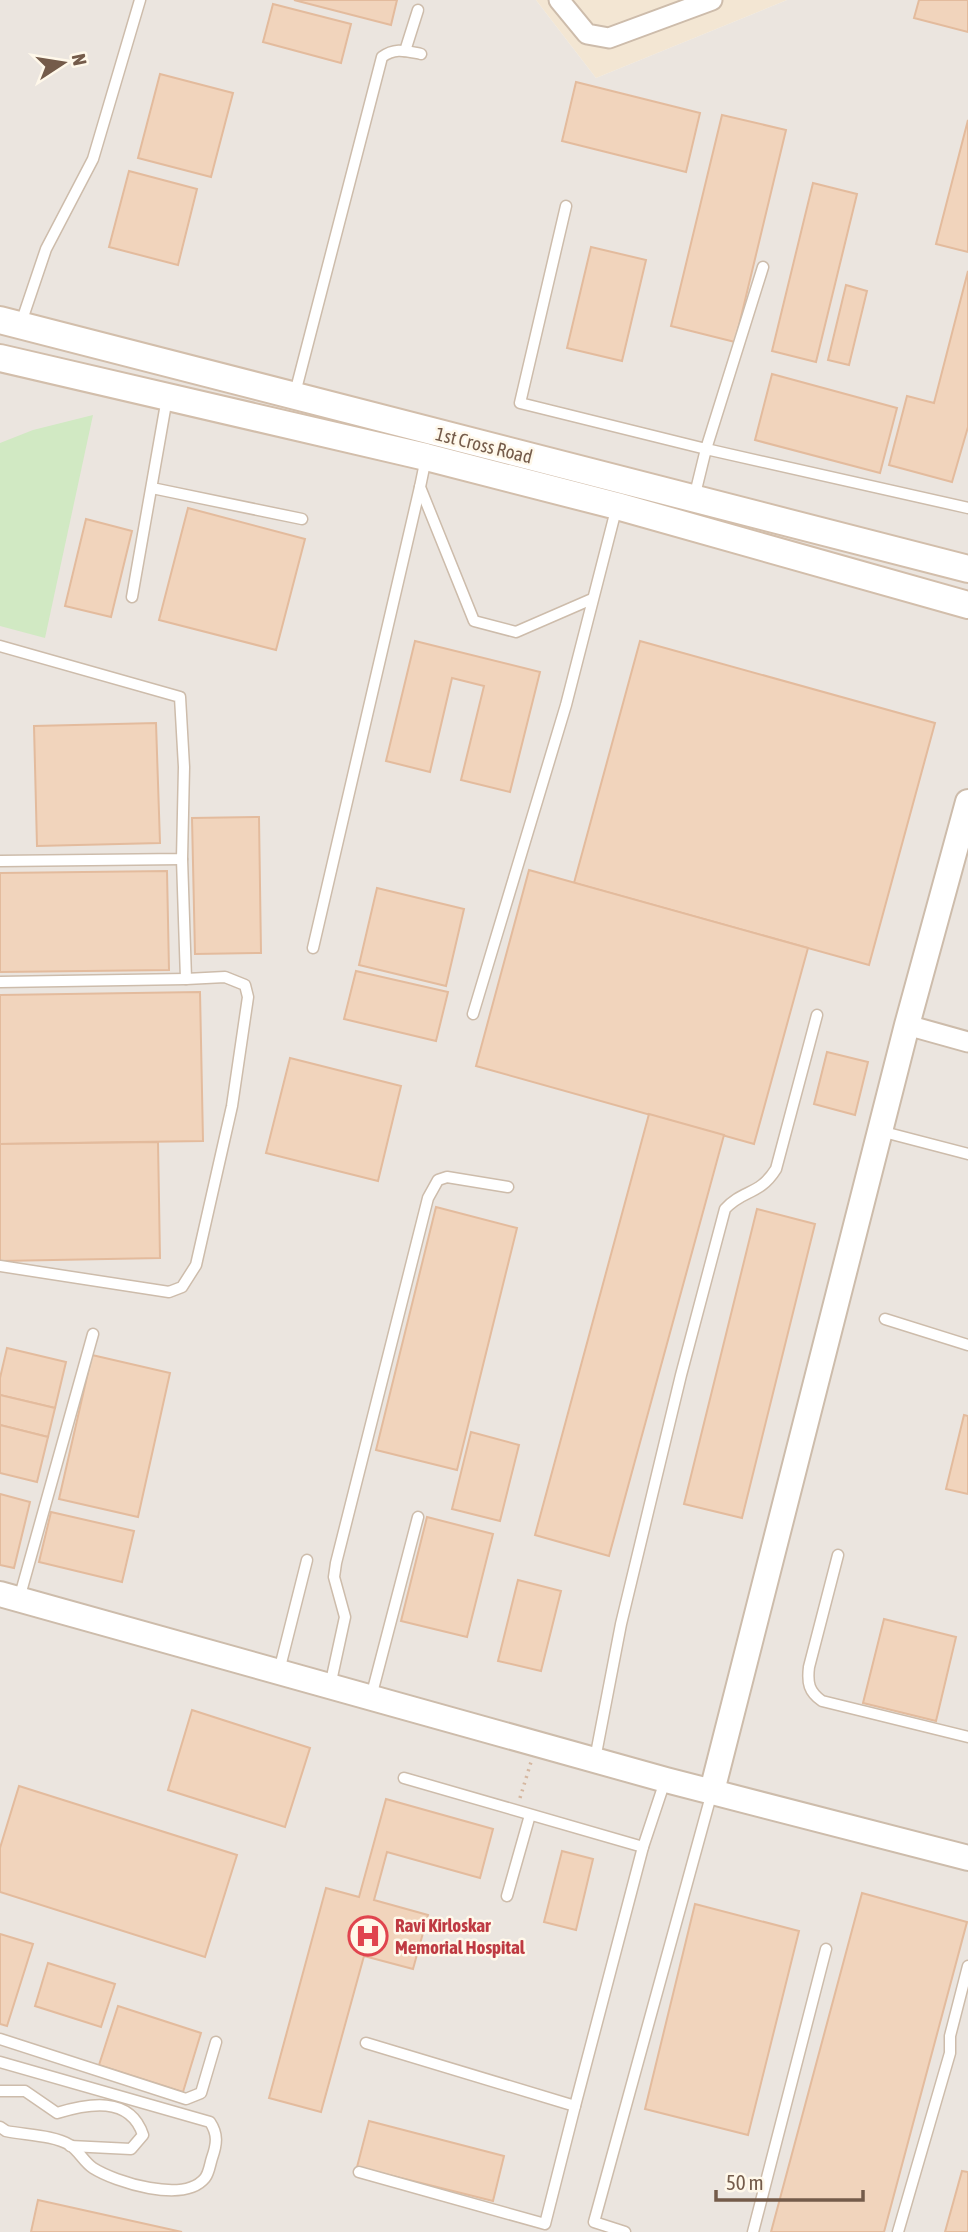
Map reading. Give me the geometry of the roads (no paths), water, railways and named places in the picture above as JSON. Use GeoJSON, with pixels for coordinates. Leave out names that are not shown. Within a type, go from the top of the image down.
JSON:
{"type":"FeatureCollection","features":[{"type":"Feature","properties":{"kind":"main road"},"geometry":{"type":"LineString","coordinates":[[3,361],[10,323]]}},
{"type":"Feature","properties":{"kind":"main road","name":"1st Cross Road"},"geometry":{"type":"LineString","coordinates":[[10,323],[294,397],[620,494],[968,605]]}},
{"type":"Feature","properties":{"kind":"main road","name":"1st Cross Road"},"geometry":{"type":"LineString","coordinates":[[3,361],[426,457],[620,494],[694,499],[968,569]]}},
{"type":"Feature","properties":{"kind":"street"},"geometry":{"type":"LineString","coordinates":[[559,0],[587,34],[609,38],[712,0]]}},
{"type":"Feature","properties":{"kind":"street"},"geometry":{"type":"LineString","coordinates":[[712,1791],[907,1025],[968,802]]}},
{"type":"Feature","properties":{"kind":"street"},"geometry":{"type":"LineString","coordinates":[[907,1025],[968,1042]]}},
{"type":"Feature","properties":{"kind":"street"},"geometry":{"type":"LineString","coordinates":[[9,1597],[666,1780],[968,1858]]}},
{"type":"Feature","properties":{"kind":"lane"},"geometry":{"type":"LineString","coordinates":[[10,323],[93,159],[140,0]]}},
{"type":"Feature","properties":{"kind":"lane"},"geometry":{"type":"LineString","coordinates":[[405,51],[418,10]]}},
{"type":"Feature","properties":{"kind":"lane"},"geometry":{"type":"LineString","coordinates":[[294,397],[382,57],[389,51],[421,54]]}},
{"type":"Feature","properties":{"kind":"lane"},"geometry":{"type":"LineString","coordinates":[[566,206],[520,403],[706,449],[968,508]]}},
{"type":"Feature","properties":{"kind":"lane"},"geometry":{"type":"LineString","coordinates":[[694,499],[706,449],[763,267]]}},
{"type":"Feature","properties":{"kind":"lane"},"geometry":{"type":"LineString","coordinates":[[132,597],[152,488],[159,430],[167,398]]}},
{"type":"Feature","properties":{"kind":"lane"},"geometry":{"type":"LineString","coordinates":[[313,948],[426,457]]}},
{"type":"Feature","properties":{"kind":"lane"},"geometry":{"type":"LineString","coordinates":[[420,487],[474,621],[516,632],[593,599]]}},
{"type":"Feature","properties":{"kind":"lane"},"geometry":{"type":"LineString","coordinates":[[152,488],[302,519]]}},
{"type":"Feature","properties":{"kind":"lane"},"geometry":{"type":"LineString","coordinates":[[473,1014],[566,705],[620,494]]}},
{"type":"Feature","properties":{"kind":"lane"},"geometry":{"type":"LineString","coordinates":[[0,646],[180,697],[184,767],[182,859],[186,979]]}},
{"type":"Feature","properties":{"kind":"lane"},"geometry":{"type":"LineString","coordinates":[[0,861],[182,859]]}},
{"type":"Feature","properties":{"kind":"lane"},"geometry":{"type":"LineString","coordinates":[[0,982],[225,976],[245,985],[248,997],[232,1105],[196,1265],[182,1287],[169,1292],[0,1266]]}},
{"type":"Feature","properties":{"kind":"lane"},"geometry":{"type":"LineString","coordinates":[[595,1760],[621,1624],[681,1375],[725,1209],[732,1201],[760,1189],[776,1169],[817,1015]]}},
{"type":"Feature","properties":{"kind":"lane"},"geometry":{"type":"LineString","coordinates":[[880,1131],[968,1154]]}},
{"type":"Feature","properties":{"kind":"lane"},"geometry":{"type":"LineString","coordinates":[[330,1686],[345,1617],[334,1577],[336,1563],[428,1198],[438,1180],[447,1177],[508,1187]]}},
{"type":"Feature","properties":{"kind":"lane"},"geometry":{"type":"LineString","coordinates":[[885,1320],[968,1345]]}},
{"type":"Feature","properties":{"kind":"lane"},"geometry":{"type":"LineString","coordinates":[[9,1597],[93,1334]]}},
{"type":"Feature","properties":{"kind":"lane"},"geometry":{"type":"LineString","coordinates":[[370,1698],[418,1517]]}},
{"type":"Feature","properties":{"kind":"lane"},"geometry":{"type":"LineString","coordinates":[[838,1555],[809,1667],[807,1681],[812,1694],[822,1701],[968,1737]]}},
{"type":"Feature","properties":{"kind":"lane"},"geometry":{"type":"LineString","coordinates":[[279,1672],[307,1560]]}},
{"type":"Feature","properties":{"kind":"lane"},"geometry":{"type":"LineString","coordinates":[[404,1779],[643,1847]]}},
{"type":"Feature","properties":{"kind":"lane"},"geometry":{"type":"LineString","coordinates":[[359,2172],[545,2224],[643,1847],[666,1780]]}},
{"type":"Feature","properties":{"kind":"lane"},"geometry":{"type":"LineString","coordinates":[[625,2232],[594,2222],[712,1791]]}},
{"type":"Feature","properties":{"kind":"lane"},"geometry":{"type":"LineString","coordinates":[[507,1896],[530,1815]]}},
{"type":"Feature","properties":{"kind":"lane"},"geometry":{"type":"LineString","coordinates":[[753,2232],[827,1949]]}},
{"type":"Feature","properties":{"kind":"lane"},"geometry":{"type":"LineString","coordinates":[[898,2232],[950,2053],[950,2036],[968,1966]]}},
{"type":"Feature","properties":{"kind":"lane"},"geometry":{"type":"LineString","coordinates":[[0,2039],[186,2099],[201,2093],[216,2042]]}},
{"type":"Feature","properties":{"kind":"lane"},"geometry":{"type":"LineString","coordinates":[[366,2043],[575,2106]]}},
{"type":"Feature","properties":{"kind":"lane"},"geometry":{"type":"LineString","coordinates":[[0,2062],[210,2122],[216,2132],[216,2148],[205,2177],[183,2188],[139,2188],[114,2180],[90,2166],[71,2146]]}},
{"type":"Feature","properties":{"kind":"lane"},"geometry":{"type":"LineString","coordinates":[[0,2091],[24,2091],[57,2113],[88,2104],[125,2110],[139,2124],[143,2135],[131,2149],[71,2146],[6,2131],[0,2127]]}},
{"type":"Feature","properties":{"kind":"place","name":"Ravi Kirloskar Memorial Hospital"},"geometry":{"type":"Point","coordinates":[368,1936]}}]}
